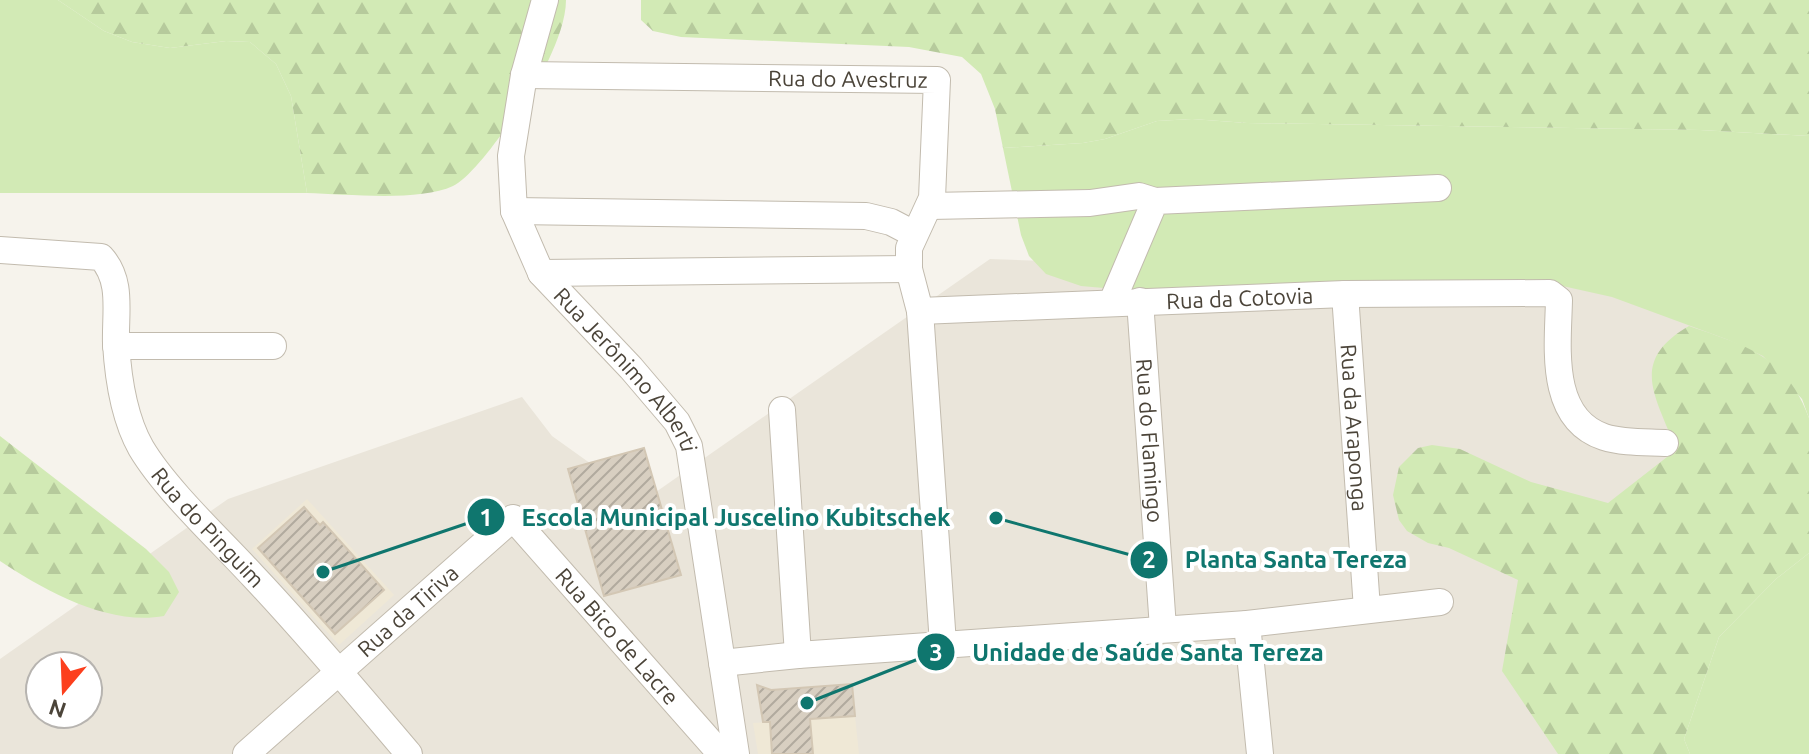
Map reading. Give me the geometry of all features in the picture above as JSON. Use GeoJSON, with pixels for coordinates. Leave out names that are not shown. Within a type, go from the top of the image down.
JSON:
{"type":"FeatureCollection","features":[{"type":"Feature","properties":{"kind":"street","name":"Rua Jerônimo Alberti"},"geometry":{"type":"LineString","coordinates":[[545,0],[524,75],[511,156],[514,211],[541,273],[649,389],[677,422],[689,446],[736,754]]}},
{"type":"Feature","properties":{"kind":"street","name":"Rua do Avestruz"},"geometry":{"type":"LineString","coordinates":[[524,75],[937,80],[930,206],[909,248],[909,269],[920,311],[943,644]]}},
{"type":"Feature","properties":{"kind":"street"},"geometry":{"type":"LineString","coordinates":[[930,206],[1090,203],[1139,196],[1155,201],[1438,188]]}},
{"type":"Feature","properties":{"kind":"street"},"geometry":{"type":"LineString","coordinates":[[1112,302],[1155,201]]}},
{"type":"Feature","properties":{"kind":"street"},"geometry":{"type":"LineString","coordinates":[[514,211],[866,216],[891,222],[914,234]]}},
{"type":"Feature","properties":{"kind":"street","name":"Rua do Pinguim"},"geometry":{"type":"LineString","coordinates":[[0,250],[101,257],[112,269],[116,284],[116,346],[128,423],[143,451],[172,488],[341,673],[409,754]]}},
{"type":"Feature","properties":{"kind":"street"},"geometry":{"type":"LineString","coordinates":[[541,273],[909,269]]}},
{"type":"Feature","properties":{"kind":"street","name":"Rua da Cotovia"},"geometry":{"type":"LineString","coordinates":[[920,311],[1345,294],[1550,293],[1559,300],[1558,365],[1564,397],[1577,421],[1602,436],[1665,443]]}},
{"type":"Feature","properties":{"kind":"street","name":"Rua da Araponga"},"geometry":{"type":"LineString","coordinates":[[1345,294],[1367,609]]}},
{"type":"Feature","properties":{"kind":"street","name":"Rua do Flamingo"},"geometry":{"type":"LineString","coordinates":[[1140,301],[1163,628]]}},
{"type":"Feature","properties":{"kind":"street"},"geometry":{"type":"LineString","coordinates":[[116,346],[273,346]]}},
{"type":"Feature","properties":{"kind":"street"},"geometry":{"type":"LineString","coordinates":[[782,410],[798,655]]}},
{"type":"Feature","properties":{"kind":"street","name":"Rua da Tiriva"},"geometry":{"type":"LineString","coordinates":[[246,754],[513,518]]}},
{"type":"Feature","properties":{"kind":"street","name":"Rua Bico de Lacre"},"geometry":{"type":"LineString","coordinates":[[513,518],[721,754]]}},
{"type":"Feature","properties":{"kind":"street"},"geometry":{"type":"LineString","coordinates":[[722,663],[943,644],[1247,624],[1440,602]]}},
{"type":"Feature","properties":{"kind":"street"},"geometry":{"type":"LineString","coordinates":[[1247,624],[1260,754]]}},
{"type":"Feature","properties":{"kind":"shaded area"},"geometry":{"type":"Polygon","coordinates":[[[990,259],[1663,283],[1790,340],[1594,754],[0,754],[0,659],[228,499],[522,397],[552,436],[643,501],[990,259]]]}},
{"type":"Feature","properties":{"kind":"shaded area"},"geometry":{"type":"Polygon","coordinates":[[[307,499],[394,595],[339,645],[252,549],[307,499]]]}},
{"type":"Feature","properties":{"kind":"shaded area"},"geometry":{"type":"Polygon","coordinates":[[[855,716],[859,754],[758,754],[753,723],[855,716]]]}},
{"type":"Feature","properties":{"kind":"green space"},"geometry":{"type":"Polygon","coordinates":[[[0,0],[58,0],[104,31],[132,42],[170,48],[226,41],[250,42],[276,64],[291,96],[307,193],[0,193],[0,0]]]}},
{"type":"Feature","properties":{"kind":"green space"},"geometry":{"type":"Polygon","coordinates":[[[58,0],[566,0],[566,7],[549,59],[520,108],[477,165],[453,186],[439,191],[382,196],[307,193],[291,96],[276,64],[250,42],[226,41],[170,48],[132,42],[104,31],[58,0]]]}},
{"type":"Feature","properties":{"kind":"green space"},"geometry":{"type":"Polygon","coordinates":[[[641,0],[1809,0],[1809,136],[1700,130],[1247,123],[1192,119],[1157,121],[1105,139],[1083,143],[1003,148],[995,109],[981,74],[962,57],[909,47],[681,37],[653,31],[641,20],[641,0]]]}},
{"type":"Feature","properties":{"kind":"green space"},"geometry":{"type":"Polygon","coordinates":[[[1192,119],[1247,123],[1700,130],[1809,136],[1809,418],[1802,399],[1763,356],[1612,297],[1549,283],[1172,294],[1081,286],[1046,274],[1029,256],[1021,235],[1003,148],[1083,143],[1105,139],[1157,121],[1192,119]]]}},
{"type":"Feature","properties":{"kind":"green space"},"geometry":{"type":"Polygon","coordinates":[[[1689,326],[1762,356],[1789,380],[1800,397],[1809,418],[1809,553],[1776,579],[1719,637],[1684,739],[1690,754],[1558,754],[1502,671],[1518,580],[1449,548],[1428,543],[1407,531],[1399,520],[1393,495],[1399,467],[1418,448],[1432,445],[1460,449],[1531,482],[1608,503],[1676,450],[1655,397],[1653,367],[1658,353],[1670,339],[1689,326]]]}},
{"type":"Feature","properties":{"kind":"green space"},"geometry":{"type":"Polygon","coordinates":[[[0,436],[146,549],[169,572],[179,592],[164,616],[121,616],[78,604],[0,561],[0,436]]]}},
{"type":"Feature","properties":{"kind":"green space"},"geometry":{"type":"Polygon","coordinates":[[[1809,553],[1809,754],[1690,754],[1684,739],[1719,637],[1776,579],[1809,553]]]}},
{"type":"Feature","properties":{"kind":"building"},"geometry":{"type":"Polygon","coordinates":[[[644,448],[681,575],[604,596],[568,469],[644,448]]]}},
{"type":"Feature","properties":{"kind":"building"},"geometry":{"type":"Polygon","coordinates":[[[304,507],[320,525],[323,522],[384,590],[335,634],[258,548],[304,507]]]}},
{"type":"Feature","properties":{"kind":"building"},"geometry":{"type":"Polygon","coordinates":[[[852,684],[855,716],[810,719],[813,754],[772,754],[770,722],[763,722],[757,685],[771,690],[852,684]]]}},
{"type":"Feature","properties":{"kind":"place","name":"Planta Santa Tereza"},"geometry":{"type":"Point","coordinates":[996,518]}},
{"type":"Feature","properties":{"kind":"place","name":"Escola Municipal Juscelino Kubitschek"},"geometry":{"type":"Point","coordinates":[323,572]}},
{"type":"Feature","properties":{"kind":"place","name":"Unidade de Saúde Santa Tereza"},"geometry":{"type":"Point","coordinates":[807,703]}}]}
